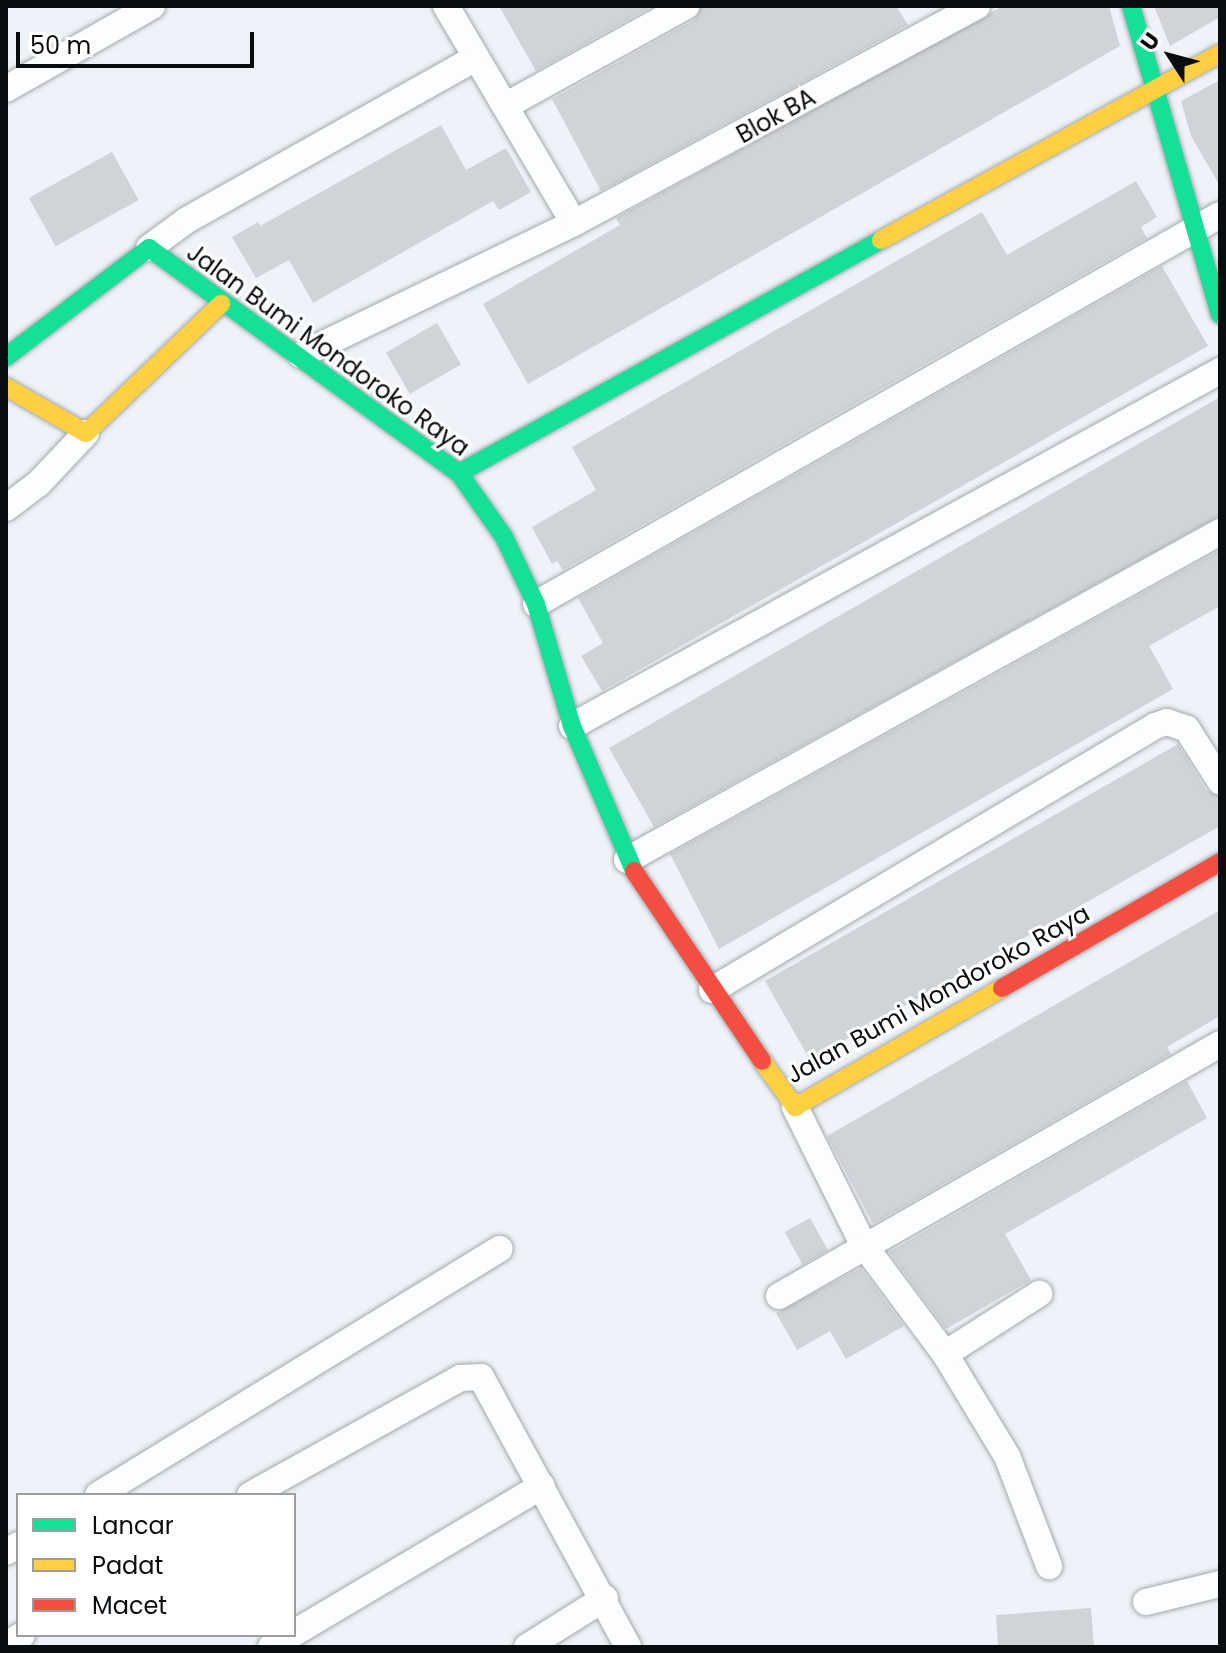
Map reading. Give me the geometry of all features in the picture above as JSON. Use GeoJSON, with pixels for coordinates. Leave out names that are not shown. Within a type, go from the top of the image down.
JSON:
{"type":"FeatureCollection","features":[{"type":"Feature","properties":{"kind":"street"},"geometry":{"type":"LineString","coordinates":[[6,89],[152,6]]}},
{"type":"Feature","properties":{"kind":"street"},"geometry":{"type":"LineString","coordinates":[[446,6],[574,223]]}},
{"type":"Feature","properties":{"kind":"street"},"geometry":{"type":"LineString","coordinates":[[507,105],[686,6]]}},
{"type":"Feature","properties":{"kind":"street","name":"Blok BA"},"geometry":{"type":"LineString","coordinates":[[301,355],[574,223],[977,6]]}},
{"type":"Feature","properties":{"kind":"street"},"geometry":{"type":"LineString","coordinates":[[1131,6],[1161,88],[1194,230],[1220,314]]}},
{"type":"Feature","properties":{"kind":"street"},"geometry":{"type":"LineString","coordinates":[[459,473],[1220,54]]}},
{"type":"Feature","properties":{"kind":"street"},"geometry":{"type":"LineString","coordinates":[[149,248],[187,220],[476,58]]}},
{"type":"Feature","properties":{"kind":"street"},"geometry":{"type":"LineString","coordinates":[[536,604],[1220,215]]}},
{"type":"Feature","properties":{"kind":"street","name":"Jalan Bumi Mondoroko Raya"},"geometry":{"type":"LineString","coordinates":[[6,357],[149,248],[221,304],[301,355],[459,473],[504,537],[536,604],[572,726],[627,860],[712,990],[795,1107],[1220,862]]}},
{"type":"Feature","properties":{"kind":"street"},"geometry":{"type":"LineString","coordinates":[[6,508],[38,484],[86,433],[221,304]]}},
{"type":"Feature","properties":{"kind":"street"},"geometry":{"type":"LineString","coordinates":[[572,726],[1220,371]]}},
{"type":"Feature","properties":{"kind":"street"},"geometry":{"type":"LineString","coordinates":[[6,387],[86,433]]}},
{"type":"Feature","properties":{"kind":"street"},"geometry":{"type":"LineString","coordinates":[[627,860],[1220,532]]}},
{"type":"Feature","properties":{"kind":"street"},"geometry":{"type":"LineString","coordinates":[[712,990],[1155,726],[1167,722],[1187,729],[1220,781]]}},
{"type":"Feature","properties":{"kind":"street"},"geometry":{"type":"LineString","coordinates":[[779,1296],[863,1244],[1220,1044]]}},
{"type":"Feature","properties":{"kind":"street"},"geometry":{"type":"LineString","coordinates":[[795,1107],[863,1244],[945,1354],[1007,1456],[1049,1566]]}},
{"type":"Feature","properties":{"kind":"street"},"geometry":{"type":"LineString","coordinates":[[101,1493],[500,1249]]}},
{"type":"Feature","properties":{"kind":"street"},"geometry":{"type":"LineString","coordinates":[[945,1354],[1039,1294]]}},
{"type":"Feature","properties":{"kind":"street"},"geometry":{"type":"LineString","coordinates":[[254,1493],[467,1375],[481,1377],[490,1386],[605,1598],[628,1647]]}},
{"type":"Feature","properties":{"kind":"street"},"geometry":{"type":"LineString","coordinates":[[296,1632],[542,1486]]}},
{"type":"Feature","properties":{"kind":"street"},"geometry":{"type":"LineString","coordinates":[[1146,1602],[1220,1584]]}},
{"type":"Feature","properties":{"kind":"street"},"geometry":{"type":"LineString","coordinates":[[527,1647],[605,1598]]}},
{"type":"Feature","properties":{"kind":"building"},"geometry":{"type":"Polygon","coordinates":[[[499,6],[653,6],[536,71],[499,6]]]}},
{"type":"Feature","properties":{"kind":"building"},"geometry":{"type":"Polygon","coordinates":[[[702,6],[896,6],[908,25],[601,191],[552,99],[694,20],[702,6]]]}},
{"type":"Feature","properties":{"kind":"building"},"geometry":{"type":"Polygon","coordinates":[[[1003,6],[1109,6],[1120,46],[528,384],[483,304],[620,225],[616,218],[1003,6]]]}},
{"type":"Feature","properties":{"kind":"building"},"geometry":{"type":"Polygon","coordinates":[[[1154,6],[1220,6],[1220,17],[1170,46],[1154,6]]]}},
{"type":"Feature","properties":{"kind":"building"},"geometry":{"type":"Polygon","coordinates":[[[1220,80],[1220,186],[1191,136],[1181,101],[1220,80]]]}},
{"type":"Feature","properties":{"kind":"building"},"geometry":{"type":"Polygon","coordinates":[[[441,125],[466,170],[506,148],[531,192],[499,210],[493,201],[313,303],[289,260],[256,278],[232,237],[258,222],[260,226],[441,125]]]}},
{"type":"Feature","properties":{"kind":"building"},"geometry":{"type":"Polygon","coordinates":[[[112,152],[139,200],[56,246],[29,198],[112,152]]]}},
{"type":"Feature","properties":{"kind":"building"},"geometry":{"type":"Polygon","coordinates":[[[1136,181],[1157,217],[1141,227],[1147,238],[563,570],[557,561],[552,564],[532,527],[596,490],[572,447],[982,212],[1007,255],[1136,181]]]}},
{"type":"Feature","properties":{"kind":"building"},"geometry":{"type":"Polygon","coordinates":[[[1162,266],[1208,346],[602,691],[581,656],[603,643],[578,598],[1162,266]]]}},
{"type":"Feature","properties":{"kind":"building"},"geometry":{"type":"Polygon","coordinates":[[[437,323],[461,365],[410,394],[386,352],[437,323]]]}},
{"type":"Feature","properties":{"kind":"building"},"geometry":{"type":"Polygon","coordinates":[[[1220,397],[1220,516],[654,827],[609,748],[1220,397]]]}},
{"type":"Feature","properties":{"kind":"building"},"geometry":{"type":"Polygon","coordinates":[[[1220,550],[1220,606],[1149,646],[1173,689],[719,949],[670,854],[1220,550]]]}},
{"type":"Feature","properties":{"kind":"building"},"geometry":{"type":"Polygon","coordinates":[[[1178,744],[1206,790],[1220,797],[1220,826],[810,1060],[765,981],[1178,744]]]}},
{"type":"Feature","properties":{"kind":"building"},"geometry":{"type":"Polygon","coordinates":[[[1220,910],[1220,1016],[1167,1047],[1171,1054],[873,1224],[827,1136],[1220,910]]]}},
{"type":"Feature","properties":{"kind":"building"},"geometry":{"type":"Polygon","coordinates":[[[1187,1081],[1207,1118],[1005,1234],[1031,1280],[946,1329],[889,1252],[1187,1081]]]}},
{"type":"Feature","properties":{"kind":"building"},"geometry":{"type":"Polygon","coordinates":[[[810,1218],[828,1250],[803,1264],[785,1232],[810,1218]]]}},
{"type":"Feature","properties":{"kind":"building"},"geometry":{"type":"Polygon","coordinates":[[[861,1268],[904,1326],[846,1359],[830,1331],[797,1350],[776,1313],[861,1268]]]}},
{"type":"Feature","properties":{"kind":"building"},"geometry":{"type":"Polygon","coordinates":[[[1091,1608],[1094,1647],[998,1647],[996,1615],[1091,1608]]]}},
{"type":"Feature","properties":{"kind":"traffic: fast"},"geometry":{"type":"LineString","coordinates":[[1131,6],[1220,314]]}},
{"type":"Feature","properties":{"kind":"traffic: fast"},"geometry":{"type":"LineString","coordinates":[[459,473],[881,240]]}},
{"type":"Feature","properties":{"kind":"traffic: fast"},"geometry":{"type":"LineString","coordinates":[[6,357],[149,248],[459,473],[504,537],[536,604],[572,726],[634,871]]}},
{"type":"Feature","properties":{"kind":"traffic: slow"},"geometry":{"type":"LineString","coordinates":[[881,240],[1220,54]]}},
{"type":"Feature","properties":{"kind":"traffic: slow"},"geometry":{"type":"LineString","coordinates":[[6,387],[86,433],[221,304]]}},
{"type":"Feature","properties":{"kind":"traffic: slow"},"geometry":{"type":"LineString","coordinates":[[762,1061],[795,1107],[1002,988]]}},
{"type":"Feature","properties":{"kind":"traffic: jam"},"geometry":{"type":"LineString","coordinates":[[1002,988],[1220,862]]}},
{"type":"Feature","properties":{"kind":"traffic: jam"},"geometry":{"type":"LineString","coordinates":[[634,871],[762,1061]]}}]}
